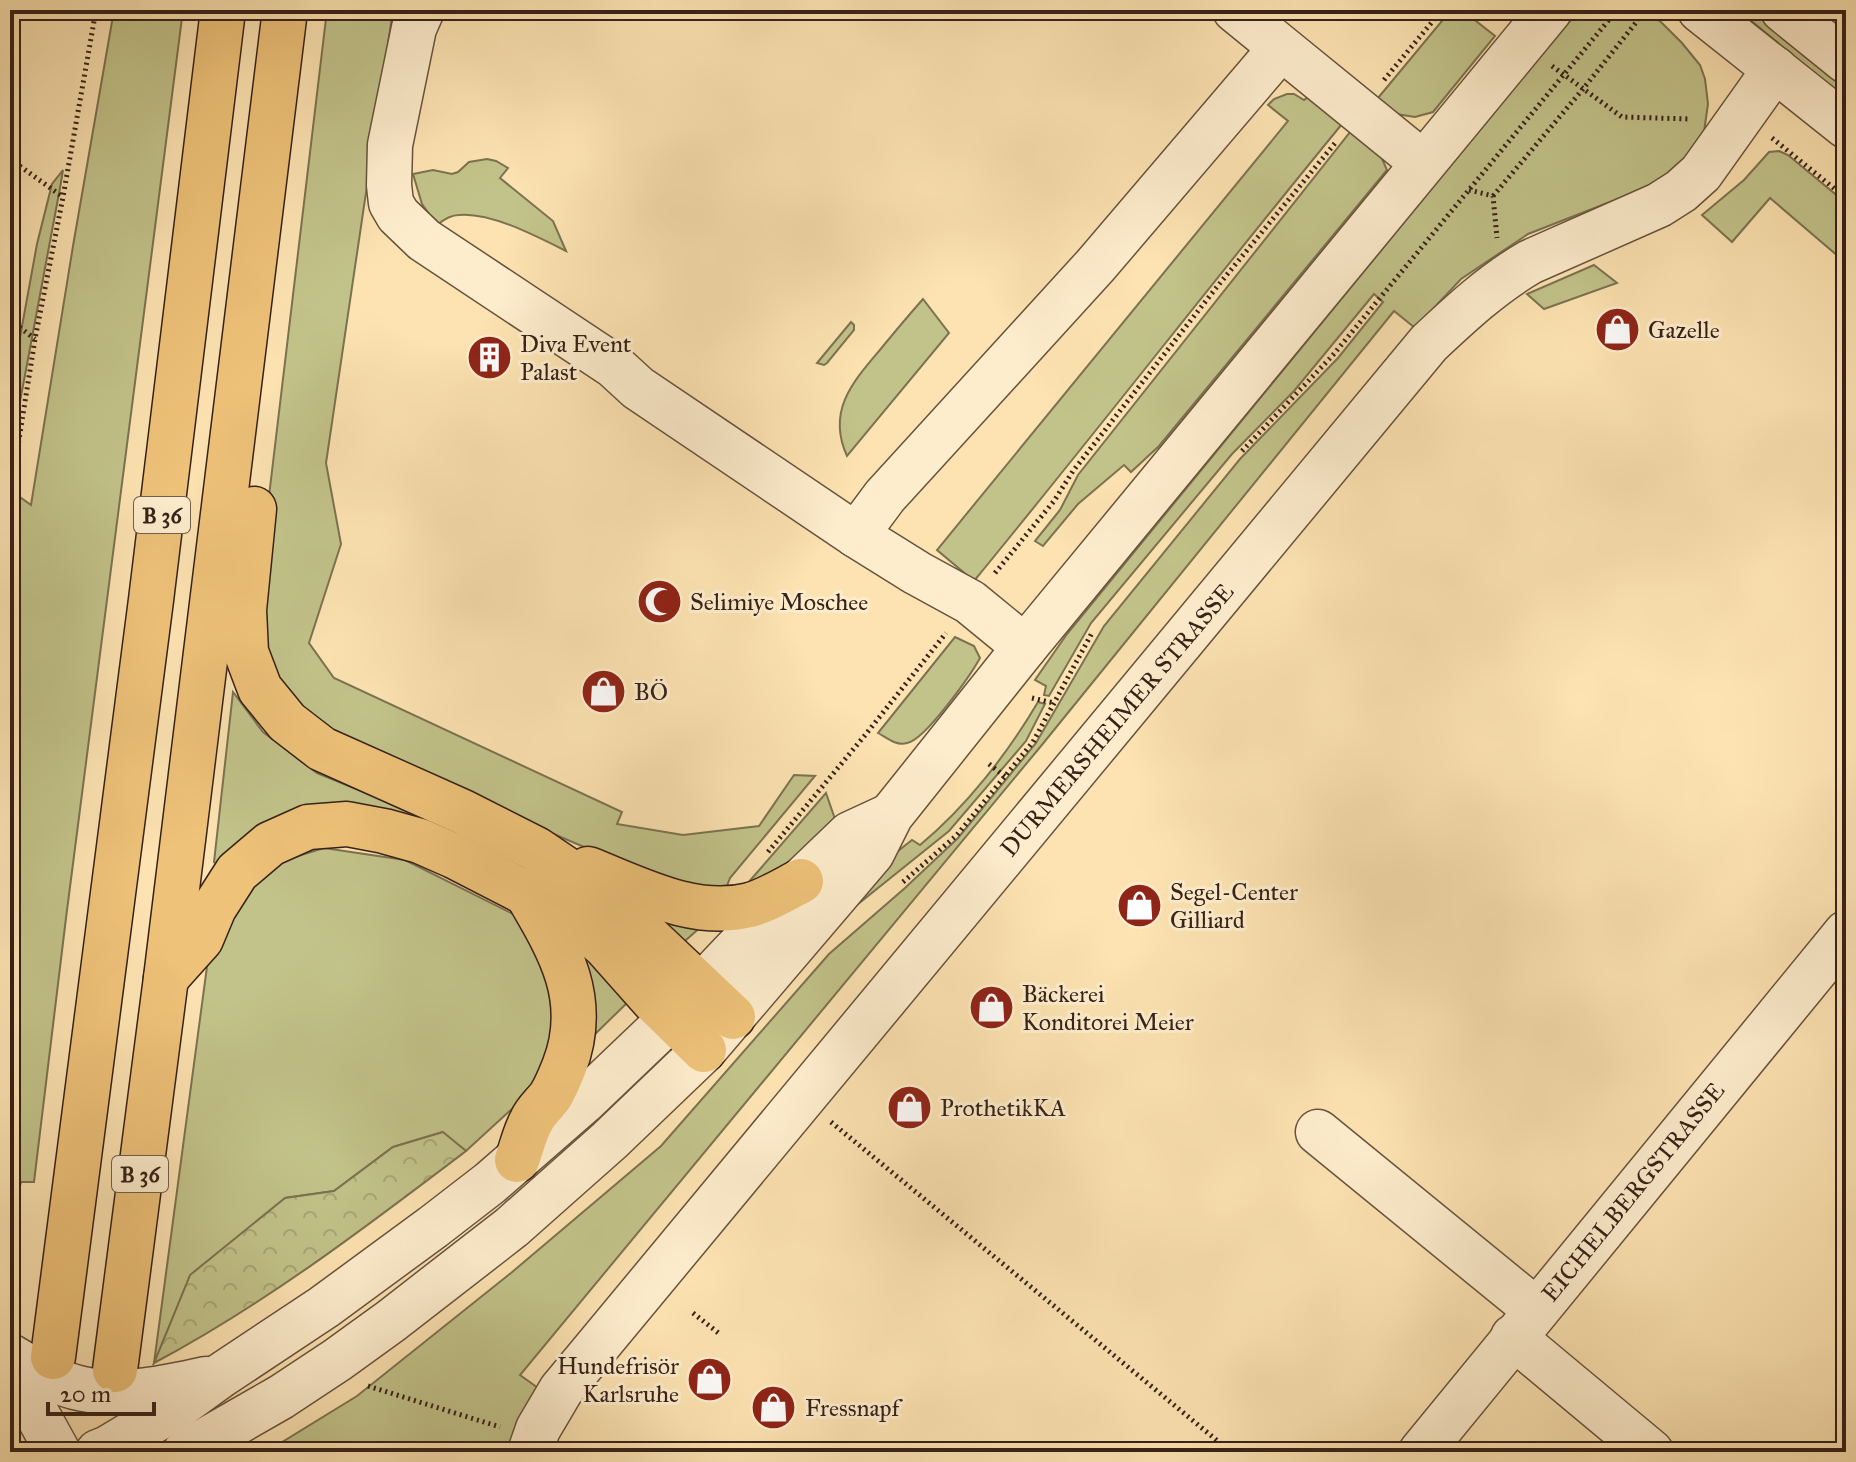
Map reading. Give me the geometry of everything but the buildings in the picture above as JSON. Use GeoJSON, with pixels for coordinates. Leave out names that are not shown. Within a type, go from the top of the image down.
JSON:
{"type":"FeatureCollection","features":[{"type":"Feature","properties":{"kind":"highway","name":"B 36"},"geometry":{"type":"LineString","coordinates":[[53,1357],[151,600],[223,10]]}},
{"type":"Feature","properties":{"kind":"highway","name":"B 36"},"geometry":{"type":"LineString","coordinates":[[115,1370],[285,10]]}},
{"type":"Feature","properties":{"kind":"highway"},"geometry":{"type":"LineString","coordinates":[[249,303],[263,355],[267,407],[244,610],[246,652],[260,689],[287,722],[322,749],[463,812],[536,849],[672,901],[697,907],[747,906],[801,881]]}},
{"type":"Feature","properties":{"kind":"highway"},"geometry":{"type":"LineString","coordinates":[[166,978],[201,939],[214,908],[237,872],[270,844],[308,827],[347,824],[420,841],[571,916],[605,946],[704,1050]]}},
{"type":"Feature","properties":{"kind":"highway"},"geometry":{"type":"LineString","coordinates":[[536,849],[604,895],[733,1017]]}},
{"type":"Feature","properties":{"kind":"highway"},"geometry":{"type":"LineString","coordinates":[[517,1160],[532,1118],[550,1096],[564,1067],[572,1041],[574,1012],[570,980],[560,951],[527,894]]}},
{"type":"Feature","properties":{"kind":"street"},"geometry":{"type":"LineString","coordinates":[[422,10],[414,28],[390,145],[391,203],[398,215],[424,240],[614,366],[638,388],[856,535],[970,602],[1025,647]]}},
{"type":"Feature","properties":{"kind":"street"},"geometry":{"type":"LineString","coordinates":[[1235,10],[1423,163]]}},
{"type":"Feature","properties":{"kind":"street"},"geometry":{"type":"LineString","coordinates":[[204,1446],[337,1360],[488,1246],[609,1141],[704,1050],[872,853],[891,815],[1025,647],[1550,10]]}},
{"type":"Feature","properties":{"kind":"street"},"geometry":{"type":"LineString","coordinates":[[1700,10],[1846,126]]}},
{"type":"Feature","properties":{"kind":"street"},"geometry":{"type":"LineString","coordinates":[[1783,10],[1846,61]]}},
{"type":"Feature","properties":{"kind":"street"},"geometry":{"type":"LineString","coordinates":[[856,535],[885,496],[1095,266],[1281,48]]}},
{"type":"Feature","properties":{"kind":"street","name":"DURMERSHEIMER STRASSE"},"geometry":{"type":"LineString","coordinates":[[532,1445],[561,1390],[1429,343],[1474,301],[1515,271],[1659,205],[1681,191],[1701,173],[1775,69]]}},
{"type":"Feature","properties":{"kind":"street"},"geometry":{"type":"LineString","coordinates":[[98,1452],[180,1405],[324,1307],[490,1183],[583,1102],[671,1018],[850,834],[891,815]]}},
{"type":"Feature","properties":{"kind":"street","name":"EICHELBERGSTRASSE"},"geometry":{"type":"LineString","coordinates":[[1421,1452],[1846,933]]}},
{"type":"Feature","properties":{"kind":"street"},"geometry":{"type":"LineString","coordinates":[[1318,1132],[1525,1324],[1651,1452]]}},
{"type":"Feature","properties":{"kind":"street"},"geometry":{"type":"LineString","coordinates":[[10,1356],[80,1389],[104,1392],[169,1388],[220,1376]]}},
{"type":"Feature","properties":{"kind":"street"},"geometry":{"type":"LineString","coordinates":[[10,1365],[58,1452]]}},
{"type":"Feature","properties":{"kind":"path"},"geometry":{"type":"LineString","coordinates":[[10,496],[12,463],[96,10]]}},
{"type":"Feature","properties":{"kind":"path"},"geometry":{"type":"LineString","coordinates":[[733,907],[741,884],[1054,501],[1073,471],[1149,373],[1442,10]]}},
{"type":"Feature","properties":{"kind":"path"},"geometry":{"type":"LineString","coordinates":[[1515,271],[1498,246],[1493,196],[1646,10]]}},
{"type":"Feature","properties":{"kind":"path"},"geometry":{"type":"LineString","coordinates":[[10,159],[63,197]]}},
{"type":"Feature","properties":{"kind":"path"},"geometry":{"type":"LineString","coordinates":[[1469,190],[1493,196]]}},
{"type":"Feature","properties":{"kind":"path"},"geometry":{"type":"LineString","coordinates":[[10,320],[35,339]]}},
{"type":"Feature","properties":{"kind":"path"},"geometry":{"type":"LineString","coordinates":[[10,566],[15,613],[10,651]]}},
{"type":"Feature","properties":{"kind":"path"},"geometry":{"type":"LineString","coordinates":[[1031,698],[1054,703]]}},
{"type":"Feature","properties":{"kind":"path"},"geometry":{"type":"LineString","coordinates":[[803,1099],[1231,1452]]}},
{"type":"Feature","properties":{"kind":"path"},"geometry":{"type":"LineString","coordinates":[[693,1313],[721,1335]]}},
{"type":"Feature","properties":{"kind":"path"},"geometry":{"type":"LineString","coordinates":[[355,1382],[532,1445]]}},
{"type":"Feature","properties":{"kind":"green space"},"geometry":{"type":"Polygon","coordinates":[[[114,10],[183,10],[34,1182],[21,1182],[10,1223],[10,490],[31,505],[114,10]]]}},
{"type":"Feature","properties":{"kind":"green space"},"geometry":{"type":"Polygon","coordinates":[[[327,10],[393,10],[326,463],[341,544],[309,643],[334,678],[622,812],[617,824],[683,835],[759,826],[794,775],[815,776],[730,878],[725,891],[661,880],[346,745],[317,729],[265,665],[259,580],[327,10]]]}},
{"type":"Feature","properties":{"kind":"green space"},"geometry":{"type":"Polygon","coordinates":[[[1451,10],[1462,10],[1495,36],[1433,112],[1415,117],[1396,114],[1378,98],[1451,10]]]}},
{"type":"Feature","properties":{"kind":"green space"},"geometry":{"type":"Polygon","coordinates":[[[1586,10],[1641,10],[1661,22],[1700,65],[1708,104],[1704,132],[1689,156],[1670,174],[1646,188],[1528,234],[1461,279],[1415,328],[1394,311],[1041,746],[520,1375],[541,1390],[512,1452],[266,1452],[357,1396],[511,1273],[661,1146],[829,954],[958,838],[1036,743],[1104,626],[1240,459],[1338,358],[1383,302],[1374,294],[1294,391],[1232,454],[1091,623],[1049,696],[1044,695],[1046,686],[1035,680],[1067,634],[1564,27],[1586,10]]]}},
{"type":"Feature","properties":{"kind":"green space"},"geometry":{"type":"Polygon","coordinates":[[[1738,10],[1768,10],[1846,74],[1846,99],[1738,10]]]}},
{"type":"Feature","properties":{"kind":"green space"},"geometry":{"type":"Polygon","coordinates":[[[1287,94],[1304,100],[1308,97],[1342,124],[974,581],[937,550],[1288,121],[1268,105],[1287,94]]]}},
{"type":"Feature","properties":{"kind":"green space"},"geometry":{"type":"Polygon","coordinates":[[[1351,131],[1380,154],[1387,170],[1159,446],[1131,472],[1124,465],[1078,504],[1043,546],[1035,541],[1060,510],[1078,475],[1351,131]]]}},
{"type":"Feature","properties":{"kind":"green space"},"geometry":{"type":"Polygon","coordinates":[[[1779,151],[1846,203],[1846,263],[1770,198],[1732,242],[1702,215],[1744,180],[1769,152],[1779,151]]]}},
{"type":"Feature","properties":{"kind":"green space"},"geometry":{"type":"Polygon","coordinates":[[[487,159],[508,168],[500,178],[553,221],[566,251],[485,217],[456,215],[437,225],[422,204],[413,174],[433,170],[452,174],[469,162],[487,159]]]}},
{"type":"Feature","properties":{"kind":"green space"},"geometry":{"type":"Polygon","coordinates":[[[63,170],[10,455],[10,392],[37,244],[52,184],[63,170]]]}},
{"type":"Feature","properties":{"kind":"green space"},"geometry":{"type":"Polygon","coordinates":[[[1594,265],[1617,283],[1544,309],[1527,294],[1594,265]]]}},
{"type":"Feature","properties":{"kind":"green space"},"geometry":{"type":"Polygon","coordinates":[[[923,299],[949,333],[847,456],[840,426],[845,399],[859,375],[923,299]]]}},
{"type":"Feature","properties":{"kind":"green space"},"geometry":{"type":"Polygon","coordinates":[[[851,322],[854,330],[827,363],[817,363],[851,322]]]}},
{"type":"Feature","properties":{"kind":"green space"},"geometry":{"type":"Polygon","coordinates":[[[955,637],[974,646],[980,658],[946,706],[925,731],[907,743],[895,742],[878,733],[955,637]]]}},
{"type":"Feature","properties":{"kind":"green space"},"geometry":{"type":"Polygon","coordinates":[[[233,692],[263,732],[317,773],[423,816],[540,870],[395,816],[218,865],[214,862],[233,692]]]}},
{"type":"Feature","properties":{"kind":"green space"},"geometry":{"type":"Polygon","coordinates":[[[1038,702],[1045,704],[1026,741],[949,831],[822,933],[893,855],[912,840],[920,845],[970,797],[1000,760],[1038,702]]]}},
{"type":"Feature","properties":{"kind":"green space"},"geometry":{"type":"Polygon","coordinates":[[[826,793],[836,822],[795,863],[747,884],[826,793]]]}},
{"type":"Feature","properties":{"kind":"green space"},"geometry":{"type":"Polygon","coordinates":[[[324,848],[405,860],[521,918],[560,1013],[538,1085],[466,1151],[442,1132],[393,1147],[334,1191],[285,1198],[154,1363],[208,959],[237,899],[275,863],[324,848]]]}},
{"type":"Feature","properties":{"kind":"green space"},"geometry":{"type":"Polygon","coordinates":[[[648,911],[705,923],[676,949],[648,911]]]}},
{"type":"Feature","properties":{"kind":"green space"},"geometry":{"type":"Polygon","coordinates":[[[579,949],[631,999],[588,1041],[579,949]]]}},
{"type":"Feature","properties":{"kind":"green space"},"geometry":{"type":"Polygon","coordinates":[[[443,1132],[466,1151],[275,1290],[154,1363],[190,1275],[285,1198],[334,1191],[393,1147],[443,1132]]]}},
{"type":"Feature","properties":{"kind":"place","name":"Gazelle"},"geometry":{"type":"Point","coordinates":[1617,330]}},
{"type":"Feature","properties":{"kind":"place","name":"Diva Event Palast"},"geometry":{"type":"Point","coordinates":[489,358]}},
{"type":"Feature","properties":{"kind":"place","name":"Selimiye Moschee"},"geometry":{"type":"Point","coordinates":[659,602]}},
{"type":"Feature","properties":{"kind":"place","name":"BÖ"},"geometry":{"type":"Point","coordinates":[603,692]}},
{"type":"Feature","properties":{"kind":"place","name":"Segel-Center Gilliard"},"geometry":{"type":"Point","coordinates":[1139,906]}},
{"type":"Feature","properties":{"kind":"place","name":"Bäckerei Konditorei Meier"},"geometry":{"type":"Point","coordinates":[991,1008]}},
{"type":"Feature","properties":{"kind":"place","name":"ProthetikKA"},"geometry":{"type":"Point","coordinates":[909,1108]}},
{"type":"Feature","properties":{"kind":"place","name":"Hundefrisör Karlsruhe"},"geometry":{"type":"Point","coordinates":[710,1380]}},
{"type":"Feature","properties":{"kind":"place","name":"Fressnapf"},"geometry":{"type":"Point","coordinates":[774,1408]}}]}
